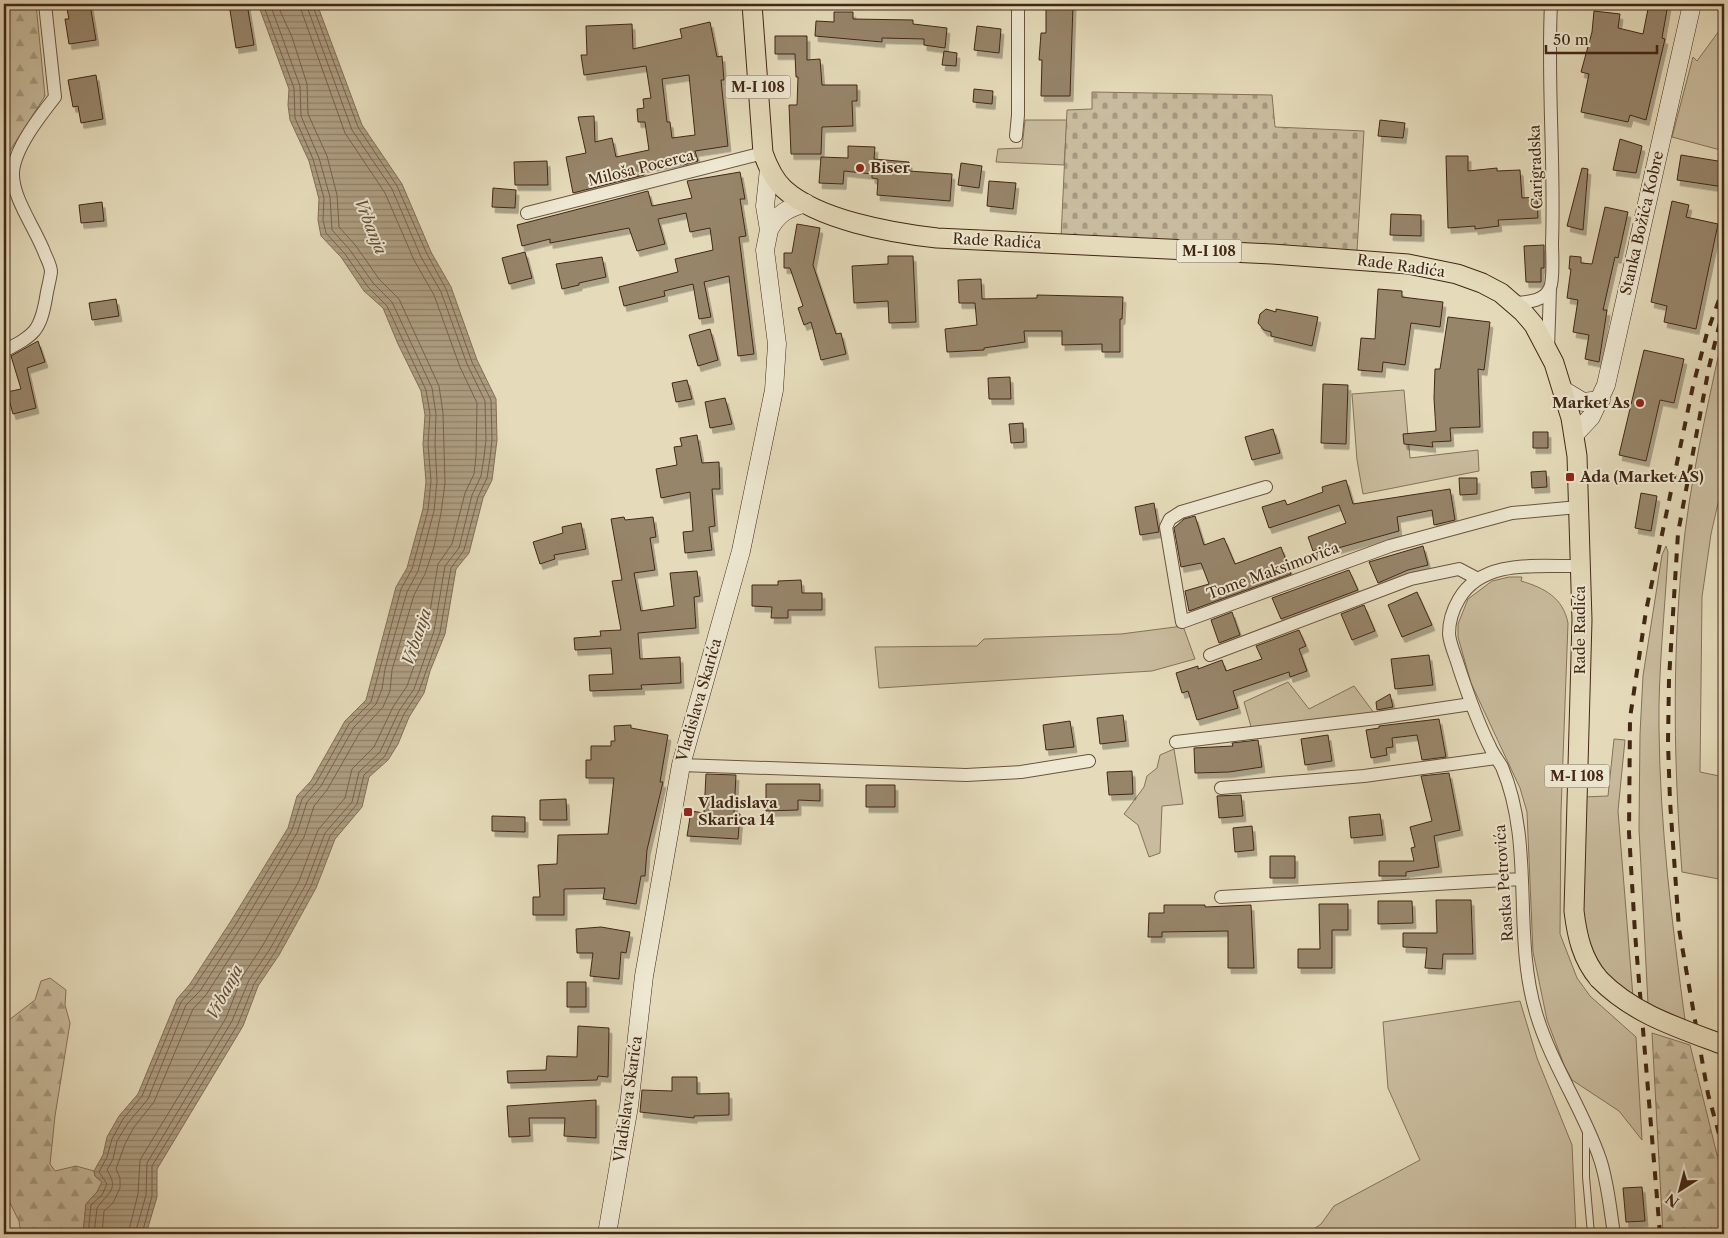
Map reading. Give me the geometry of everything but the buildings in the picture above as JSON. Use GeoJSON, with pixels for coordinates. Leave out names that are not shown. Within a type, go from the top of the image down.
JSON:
{"type":"FeatureCollection","features":[{"type":"Feature","properties":{"kind":"main road","name":"M-I 108"},"geometry":{"type":"LineString","coordinates":[[752,4],[766,161]]}},
{"type":"Feature","properties":{"kind":"main road","name":"Rade Radića"},"geometry":{"type":"LineString","coordinates":[[766,161],[785,190],[806,203],[862,225],[908,235],[1272,254],[1408,264],[1457,274],[1482,283],[1514,303],[1534,325],[1548,349],[1563,390],[1575,434],[1582,620],[1574,911],[1581,948],[1591,970],[1625,1003],[1644,1013],[1724,1045]]}},
{"type":"Feature","properties":{"kind":"street"},"geometry":{"type":"LineString","coordinates":[[4,351],[25,340],[37,330],[43,313],[51,270],[42,244],[14,189],[13,172],[19,150],[54,97],[44,4]]}},
{"type":"Feature","properties":{"kind":"street"},"geometry":{"type":"LineString","coordinates":[[1011,4],[1018,4],[1018,115],[1016,136]]}},
{"type":"Feature","properties":{"kind":"street","name":"Carigradska"},"geometry":{"type":"LineString","coordinates":[[1548,349],[1554,209],[1549,87],[1551,4]]}},
{"type":"Feature","properties":{"kind":"street","name":"Stanka Božića Kobre"},"geometry":{"type":"LineString","coordinates":[[1575,434],[1591,417],[1606,385],[1692,4]]}},
{"type":"Feature","properties":{"kind":"street","name":"Miloša Pocerca"},"geometry":{"type":"LineString","coordinates":[[527,213],[766,161]]}},
{"type":"Feature","properties":{"kind":"street","name":"Vladislava Skarića"},"geometry":{"type":"LineString","coordinates":[[606,1234],[629,1106],[644,976],[681,765],[741,551],[774,390],[777,344],[764,250],[769,230],[765,196],[766,161]]}},
{"type":"Feature","properties":{"kind":"street"},"geometry":{"type":"LineString","coordinates":[[769,230],[774,220],[784,210],[806,203]]}},
{"type":"Feature","properties":{"kind":"street"},"geometry":{"type":"LineString","coordinates":[[1514,303],[1531,302],[1542,298],[1550,288]]}},
{"type":"Feature","properties":{"kind":"street"},"geometry":{"type":"LineString","coordinates":[[1563,390],[1583,402],[1600,400]]}},
{"type":"Feature","properties":{"kind":"street","name":"Tome Maksimovića"},"geometry":{"type":"LineString","coordinates":[[1266,487],[1181,512],[1170,518],[1166,527],[1182,622],[1390,546],[1512,513],[1578,507]]}},
{"type":"Feature","properties":{"kind":"street","name":"Rastka Petrovića"},"geometry":{"type":"LineString","coordinates":[[1580,566],[1509,568],[1492,572],[1478,579],[1459,599],[1451,620],[1449,632],[1472,704],[1502,768],[1519,835],[1525,951],[1535,1012],[1558,1072],[1586,1125],[1600,1160],[1614,1234]]}},
{"type":"Feature","properties":{"kind":"street"},"geometry":{"type":"LineString","coordinates":[[1210,655],[1411,578],[1459,569],[1478,579]]}},
{"type":"Feature","properties":{"kind":"street"},"geometry":{"type":"LineString","coordinates":[[1176,742],[1377,718],[1472,704]]}},
{"type":"Feature","properties":{"kind":"street"},"geometry":{"type":"LineString","coordinates":[[1221,788],[1364,776],[1496,758]]}},
{"type":"Feature","properties":{"kind":"street"},"geometry":{"type":"LineString","coordinates":[[681,765],[966,775],[1021,772],[1089,761]]}},
{"type":"Feature","properties":{"kind":"street"},"geometry":{"type":"LineString","coordinates":[[1221,897],[1521,878]]}},
{"type":"Feature","properties":{"kind":"lane"},"geometry":{"type":"LineString","coordinates":[[1586,1125],[1586,1178],[1591,1234]]}},
{"type":"Feature","properties":{"kind":"green space"},"geometry":{"type":"Polygon","coordinates":[[[4,4],[36,4],[45,96],[4,160],[4,4]]]}},
{"type":"Feature","properties":{"kind":"green space"},"geometry":{"type":"Polygon","coordinates":[[[1719,31],[1724,32],[1724,151],[1672,137],[1693,57],[1697,61],[1719,31]]]}},
{"type":"Feature","properties":{"kind":"green space"},"geometry":{"type":"Polygon","coordinates":[[[1092,92],[1272,95],[1275,127],[1364,131],[1357,251],[1061,238],[1067,110],[1092,109],[1092,92]]]}},
{"type":"Feature","properties":{"kind":"green space"},"geometry":{"type":"Polygon","coordinates":[[[1025,120],[1067,120],[1064,165],[996,162],[998,149],[1022,148],[1025,120]]]}},
{"type":"Feature","properties":{"kind":"green space"},"geometry":{"type":"Polygon","coordinates":[[[1724,329],[1724,477],[1711,534],[1702,597],[1700,772],[1724,777],[1724,880],[1682,872],[1677,794],[1675,677],[1682,560],[1689,502],[1724,329]]]}},
{"type":"Feature","properties":{"kind":"green space"},"geometry":{"type":"Polygon","coordinates":[[[1404,390],[1410,458],[1478,450],[1479,471],[1363,494],[1357,460],[1352,394],[1404,390]]]}},
{"type":"Feature","properties":{"kind":"green space"},"geometry":{"type":"Polygon","coordinates":[[[1666,546],[1668,552],[1660,685],[1660,766],[1668,875],[1685,1020],[1648,1004],[1639,829],[1643,676],[1662,555],[1666,546]]]}},
{"type":"Feature","properties":{"kind":"green space"},"geometry":{"type":"Polygon","coordinates":[[[1509,577],[1522,577],[1521,581],[1538,587],[1552,595],[1566,614],[1568,623],[1561,812],[1560,934],[1577,978],[1590,996],[1636,1037],[1642,1140],[1619,1111],[1572,1080],[1564,1065],[1547,1020],[1533,952],[1527,812],[1520,788],[1471,683],[1458,637],[1458,624],[1468,599],[1492,581],[1509,577]]]}},
{"type":"Feature","properties":{"kind":"green space"},"geometry":{"type":"Polygon","coordinates":[[[1183,626],[1195,659],[1152,671],[879,688],[875,647],[977,646],[984,639],[1121,634],[1183,626]]]}},
{"type":"Feature","properties":{"kind":"green space"},"geometry":{"type":"Polygon","coordinates":[[[1288,682],[1309,709],[1354,686],[1374,713],[1252,730],[1244,702],[1288,682]]]}},
{"type":"Feature","properties":{"kind":"green space"},"geometry":{"type":"Polygon","coordinates":[[[1614,739],[1625,740],[1618,811],[1633,997],[1609,977],[1593,955],[1580,905],[1583,797],[1608,796],[1614,739]]]}},
{"type":"Feature","properties":{"kind":"green space"},"geometry":{"type":"Polygon","coordinates":[[[1174,749],[1183,804],[1162,806],[1160,853],[1149,857],[1138,825],[1124,814],[1144,787],[1147,776],[1157,768],[1160,755],[1174,749]]]}},
{"type":"Feature","properties":{"kind":"green space"},"geometry":{"type":"Polygon","coordinates":[[[50,978],[66,990],[65,1005],[70,1023],[55,1116],[50,1164],[55,1171],[76,1166],[94,1171],[95,1176],[102,1182],[97,1192],[86,1204],[83,1234],[21,1234],[19,1221],[8,1199],[4,1198],[4,1027],[9,1020],[35,1000],[41,981],[50,978]]]}},
{"type":"Feature","properties":{"kind":"green space"},"geometry":{"type":"Polygon","coordinates":[[[1520,1001],[1537,1058],[1572,1145],[1576,1234],[1307,1234],[1321,1224],[1334,1206],[1420,1160],[1388,1088],[1383,1022],[1520,1001]]]}},
{"type":"Feature","properties":{"kind":"green space"},"geometry":{"type":"Polygon","coordinates":[[[1652,1033],[1690,1045],[1724,1183],[1724,1234],[1663,1234],[1652,1033]]]}},
{"type":"Feature","properties":{"kind":"water","name":"Vrbanja"},"geometry":{"type":"Polygon","coordinates":[[[258,4],[317,4],[362,125],[402,184],[431,252],[451,287],[477,360],[496,399],[497,440],[492,480],[483,498],[469,553],[456,569],[445,634],[430,671],[424,693],[409,717],[398,744],[388,760],[369,777],[362,807],[335,839],[316,888],[279,955],[258,986],[243,1026],[157,1169],[157,1197],[146,1234],[83,1234],[86,1204],[97,1192],[102,1182],[95,1176],[94,1171],[103,1155],[107,1137],[119,1116],[138,1094],[177,999],[190,984],[231,921],[288,828],[297,796],[311,781],[345,721],[366,700],[396,587],[407,568],[423,509],[426,482],[423,444],[425,415],[421,391],[383,308],[364,291],[341,257],[321,236],[318,220],[319,199],[309,161],[290,120],[288,105],[289,89],[258,4]]]}},
{"type":"Feature","properties":{"kind":"railway"},"geometry":{"type":"LineString","coordinates":[[1660,1234],[1635,933],[1629,833],[1630,718],[1646,611],[1693,386],[1707,333],[1724,286]]}},
{"type":"Feature","properties":{"kind":"railway"},"geometry":{"type":"LineString","coordinates":[[1724,306],[1709,367],[1678,533],[1669,679],[1668,743],[1679,929],[1708,1094],[1724,1152]]}},
{"type":"Feature","properties":{"kind":"place","name":"Biser"},"geometry":{"type":"Point","coordinates":[860,168]}},
{"type":"Feature","properties":{"kind":"place","name":"Market As"},"geometry":{"type":"Point","coordinates":[1640,403]}},
{"type":"Feature","properties":{"kind":"place","name":"Ada (Market AS)"},"geometry":{"type":"Point","coordinates":[1570,477]}},
{"type":"Feature","properties":{"kind":"place","name":"Vladislava Skarica 14"},"geometry":{"type":"Point","coordinates":[688,812]}}]}
